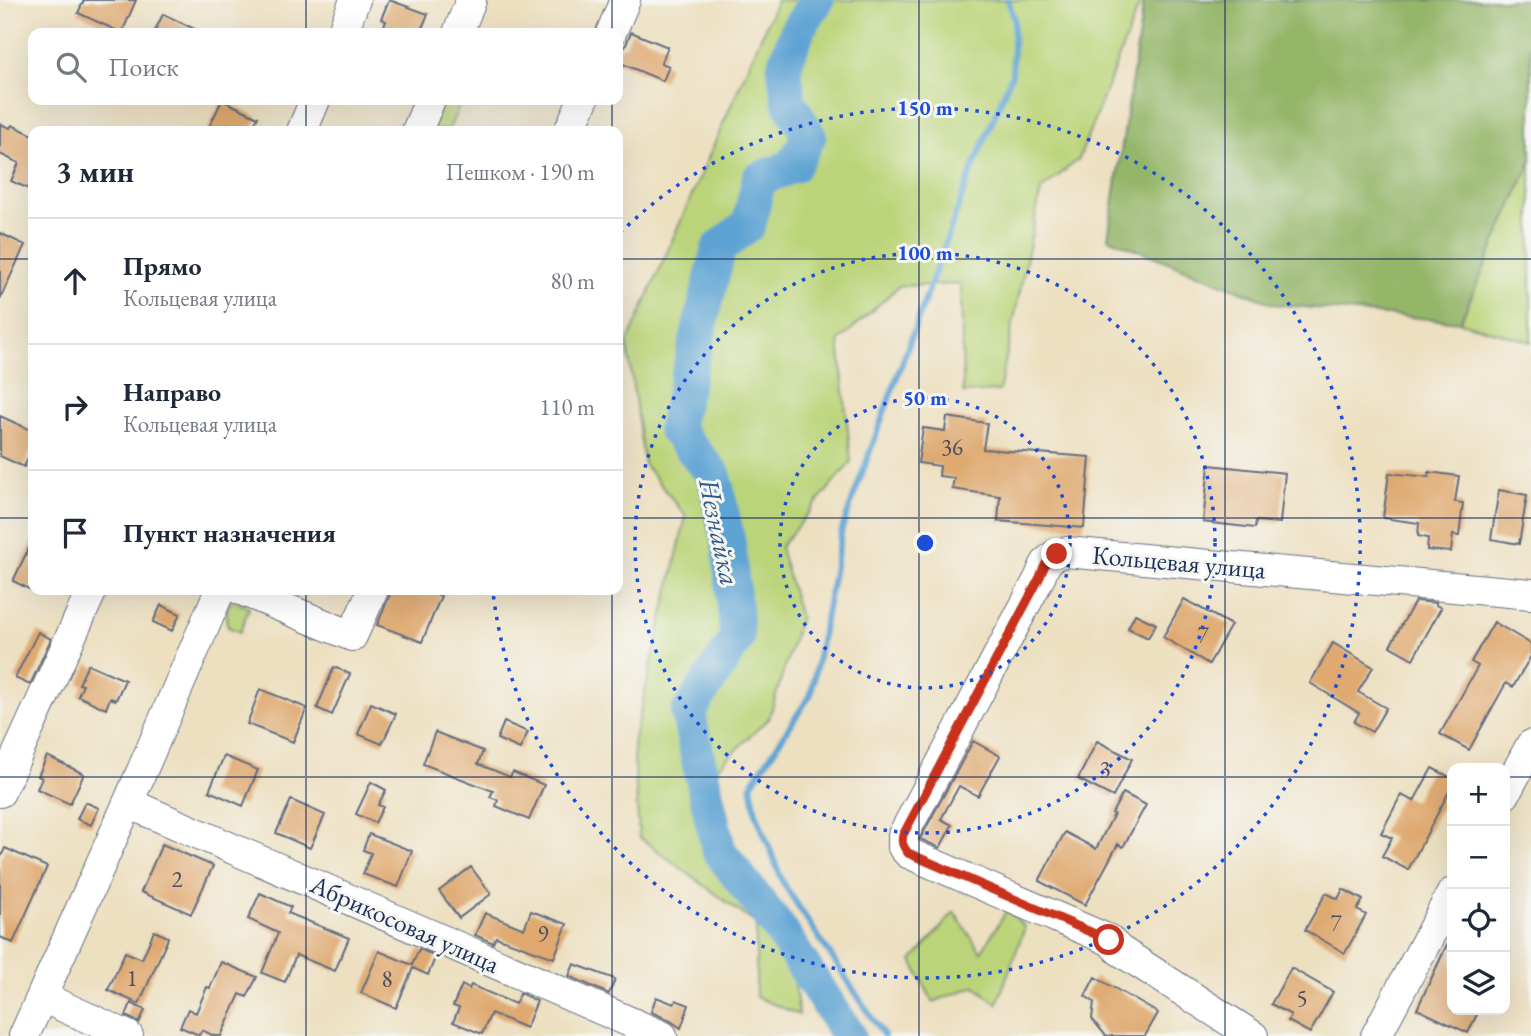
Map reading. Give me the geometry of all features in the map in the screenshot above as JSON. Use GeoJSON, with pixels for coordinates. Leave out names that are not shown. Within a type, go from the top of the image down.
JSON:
{"type":"FeatureCollection","features":[{"type":"Feature","properties":{"kind":"street"},"geometry":{"type":"LineString","coordinates":[[344,28],[355,0]]}},
{"type":"Feature","properties":{"kind":"street"},"geometry":{"type":"LineString","coordinates":[[460,28],[471,0]]}},
{"type":"Feature","properties":{"kind":"street"},"geometry":{"type":"LineString","coordinates":[[613,28],[625,0]]}},
{"type":"Feature","properties":{"kind":"street"},"geometry":{"type":"LineString","coordinates":[[304,126],[313,105]]}},
{"type":"Feature","properties":{"kind":"street"},"geometry":{"type":"LineString","coordinates":[[419,126],[428,105]]}},
{"type":"Feature","properties":{"kind":"street"},"geometry":{"type":"LineString","coordinates":[[571,126],[581,105]]}},
{"type":"Feature","properties":{"kind":"street","name":"Кольцевая улица"},"geometry":{"type":"LineString","coordinates":[[1253,1036],[1119,950],[1109,940],[908,853],[903,847],[903,835],[1049,558],[1066,552],[1531,594]]}},
{"type":"Feature","properties":{"kind":"street"},"geometry":{"type":"LineString","coordinates":[[0,792],[90,595]]}},
{"type":"Feature","properties":{"kind":"street"},"geometry":{"type":"LineString","coordinates":[[24,1036],[51,1001],[138,808],[218,595]]}},
{"type":"Feature","properties":{"kind":"street"},"geometry":{"type":"LineString","coordinates":[[253,595],[352,636],[371,595]]}},
{"type":"Feature","properties":{"kind":"street"},"geometry":{"type":"LineString","coordinates":[[1510,785],[1531,745]]}},
{"type":"Feature","properties":{"kind":"street","name":"Абрикосовая улица"},"geometry":{"type":"LineString","coordinates":[[138,808],[662,1036]]}},
{"type":"Feature","properties":{"kind":"street"},"geometry":{"type":"LineString","coordinates":[[1376,1036],[1447,902]]}},
{"type":"Feature","properties":{"kind":"street"},"geometry":{"type":"LineString","coordinates":[[51,1001],[128,1036]]}},
{"type":"Feature","properties":{"kind":"green space"},"geometry":{"type":"Polygon","coordinates":[[[777,0],[1141,0],[1079,159],[1041,190],[999,391],[963,393],[961,284],[899,286],[839,341],[851,462],[780,547],[800,618],[769,718],[689,795],[785,913],[799,1015],[756,997],[756,924],[639,837],[633,743],[686,516],[644,464],[627,344],[777,0]]]}},
{"type":"Feature","properties":{"kind":"green space"},"geometry":{"type":"Polygon","coordinates":[[[1144,0],[1531,0],[1531,162],[1460,322],[1273,304],[1108,238],[1144,0]]]}},
{"type":"Feature","properties":{"kind":"green space"},"geometry":{"type":"Polygon","coordinates":[[[440,105],[460,105],[450,126],[431,126],[440,105]]]}},
{"type":"Feature","properties":{"kind":"green space"},"geometry":{"type":"Polygon","coordinates":[[[1531,162],[1531,342],[1460,322],[1531,162]]]}},
{"type":"Feature","properties":{"kind":"green space"},"geometry":{"type":"Polygon","coordinates":[[[233,600],[249,608],[240,632],[228,627],[227,623],[227,609],[233,600]]]}},
{"type":"Feature","properties":{"kind":"green space"},"geometry":{"type":"Polygon","coordinates":[[[1007,910],[1025,927],[997,1004],[975,986],[933,1002],[912,961],[954,912],[981,952],[1007,910]]]}},
{"type":"Feature","properties":{"kind":"building"},"geometry":{"type":"Polygon","coordinates":[[[84,0],[136,0],[124,28],[111,28],[78,13],[84,0]]]}},
{"type":"Feature","properties":{"kind":"building"},"geometry":{"type":"Polygon","coordinates":[[[389,0],[428,14],[422,28],[383,28],[386,21],[381,19],[389,0]]]}},
{"type":"Feature","properties":{"kind":"building"},"geometry":{"type":"Polygon","coordinates":[[[163,14],[192,28],[156,28],[163,14]]]}},
{"type":"Feature","properties":{"kind":"building"},"geometry":{"type":"Polygon","coordinates":[[[631,32],[668,47],[661,63],[669,66],[663,81],[623,64],[623,46],[625,47],[631,32]]]}},
{"type":"Feature","properties":{"kind":"building"},"geometry":{"type":"Polygon","coordinates":[[[220,105],[233,105],[258,117],[254,126],[209,126],[220,105]]]}},
{"type":"Feature","properties":{"kind":"building"},"geometry":{"type":"Polygon","coordinates":[[[0,124],[10,128],[12,125],[28,133],[28,189],[11,181],[19,163],[0,154],[0,124]]]}},
{"type":"Feature","properties":{"kind":"building"},"geometry":{"type":"Polygon","coordinates":[[[0,233],[25,245],[0,299],[0,233]]]}},
{"type":"Feature","properties":{"kind":"building"},"geometry":{"type":"Polygon","coordinates":[[[0,416],[28,429],[28,458],[24,467],[0,456],[0,416]]]}},
{"type":"Feature","properties":{"kind":"building"},"geometry":{"type":"Polygon","coordinates":[[[947,417],[987,423],[983,449],[1090,457],[1084,528],[998,521],[1000,496],[952,489],[954,478],[939,476],[940,466],[918,463],[923,428],[945,431],[947,417]]]}},
{"type":"Feature","properties":{"kind":"building"},"geometry":{"type":"Polygon","coordinates":[[[1209,465],[1285,473],[1280,523],[1256,521],[1255,528],[1203,522],[1209,465]]]}},
{"type":"Feature","properties":{"kind":"building"},"geometry":{"type":"Polygon","coordinates":[[[1429,472],[1459,476],[1455,502],[1463,503],[1459,536],[1453,535],[1451,552],[1427,550],[1428,538],[1418,536],[1419,523],[1383,518],[1389,473],[1429,477],[1429,472]]]}},
{"type":"Feature","properties":{"kind":"building"},"geometry":{"type":"Polygon","coordinates":[[[1499,490],[1527,495],[1519,544],[1491,539],[1499,490]]]}},
{"type":"Feature","properties":{"kind":"building"},"geometry":{"type":"Polygon","coordinates":[[[28,550],[28,588],[13,581],[28,550]]]}},
{"type":"Feature","properties":{"kind":"building"},"geometry":{"type":"Polygon","coordinates":[[[441,596],[422,642],[377,625],[389,597],[441,596]]]}},
{"type":"Feature","properties":{"kind":"building"},"geometry":{"type":"Polygon","coordinates":[[[1184,599],[1231,625],[1209,664],[1163,637],[1184,599]]]}},
{"type":"Feature","properties":{"kind":"building"},"geometry":{"type":"Polygon","coordinates":[[[1415,601],[1436,603],[1441,608],[1413,659],[1390,646],[1415,601]]]}},
{"type":"Feature","properties":{"kind":"building"},"geometry":{"type":"Polygon","coordinates":[[[161,605],[180,614],[172,631],[153,622],[161,605]]]}},
{"type":"Feature","properties":{"kind":"building"},"geometry":{"type":"Polygon","coordinates":[[[1135,614],[1156,624],[1148,638],[1128,628],[1135,614]]]}},
{"type":"Feature","properties":{"kind":"building"},"geometry":{"type":"Polygon","coordinates":[[[1494,622],[1531,644],[1531,656],[1513,687],[1506,683],[1469,750],[1440,734],[1478,666],[1471,662],[1494,622]]]}},
{"type":"Feature","properties":{"kind":"building"},"geometry":{"type":"Polygon","coordinates":[[[38,632],[51,639],[30,685],[15,678],[38,632]]]}},
{"type":"Feature","properties":{"kind":"building"},"geometry":{"type":"Polygon","coordinates":[[[1333,643],[1373,667],[1358,692],[1386,708],[1372,732],[1354,722],[1359,713],[1310,683],[1333,643]]]}},
{"type":"Feature","properties":{"kind":"building"},"geometry":{"type":"Polygon","coordinates":[[[88,664],[125,680],[116,700],[110,698],[106,709],[78,696],[83,685],[79,684],[88,664]]]}},
{"type":"Feature","properties":{"kind":"building"},"geometry":{"type":"Polygon","coordinates":[[[334,667],[350,674],[332,715],[317,708],[334,667]]]}},
{"type":"Feature","properties":{"kind":"building"},"geometry":{"type":"Polygon","coordinates":[[[260,689],[307,708],[293,742],[247,724],[260,689]]]}},
{"type":"Feature","properties":{"kind":"building"},"geometry":{"type":"Polygon","coordinates":[[[371,703],[396,714],[382,744],[358,734],[371,703]]]}},
{"type":"Feature","properties":{"kind":"building"},"geometry":{"type":"Polygon","coordinates":[[[504,722],[528,732],[520,749],[497,739],[504,722]]]}},
{"type":"Feature","properties":{"kind":"building"},"geometry":{"type":"Polygon","coordinates":[[[435,732],[483,751],[478,764],[510,777],[513,772],[544,785],[529,820],[496,806],[498,800],[490,797],[493,791],[423,764],[435,732]]]}},
{"type":"Feature","properties":{"kind":"building"},"geometry":{"type":"Polygon","coordinates":[[[973,741],[1000,756],[978,796],[959,786],[941,819],[952,825],[940,848],[920,839],[973,741]]]}},
{"type":"Feature","properties":{"kind":"building"},"geometry":{"type":"Polygon","coordinates":[[[1097,741],[1132,759],[1113,797],[1078,779],[1097,741]]]}},
{"type":"Feature","properties":{"kind":"building"},"geometry":{"type":"Polygon","coordinates":[[[47,756],[84,774],[70,804],[37,789],[42,778],[38,776],[47,756]]]}},
{"type":"Feature","properties":{"kind":"building"},"geometry":{"type":"Polygon","coordinates":[[[224,756],[258,770],[243,806],[209,791],[224,756]]]}},
{"type":"Feature","properties":{"kind":"building"},"geometry":{"type":"Polygon","coordinates":[[[1432,768],[1447,776],[1447,796],[1408,870],[1382,856],[1392,838],[1381,833],[1401,795],[1414,801],[1432,768]]]}},
{"type":"Feature","properties":{"kind":"building"},"geometry":{"type":"Polygon","coordinates":[[[371,782],[386,790],[378,805],[383,807],[375,823],[356,814],[371,782]]]}},
{"type":"Feature","properties":{"kind":"building"},"geometry":{"type":"Polygon","coordinates":[[[1123,793],[1146,805],[1123,847],[1118,844],[1085,905],[1039,881],[1065,832],[1096,849],[1123,793]]]}},
{"type":"Feature","properties":{"kind":"building"},"geometry":{"type":"Polygon","coordinates":[[[291,800],[325,815],[310,848],[276,833],[291,800]]]}},
{"type":"Feature","properties":{"kind":"building"},"geometry":{"type":"Polygon","coordinates":[[[85,802],[99,808],[91,825],[77,819],[85,802]]]}},
{"type":"Feature","properties":{"kind":"building"},"geometry":{"type":"Polygon","coordinates":[[[369,834],[412,851],[398,887],[363,874],[371,853],[363,850],[369,834]]]}},
{"type":"Feature","properties":{"kind":"building"},"geometry":{"type":"Polygon","coordinates":[[[162,844],[213,866],[191,914],[141,892],[162,844]]]}},
{"type":"Feature","properties":{"kind":"building"},"geometry":{"type":"Polygon","coordinates":[[[5,848],[47,867],[13,943],[0,937],[0,859],[5,848]]]}},
{"type":"Feature","properties":{"kind":"building"},"geometry":{"type":"Polygon","coordinates":[[[471,867],[491,894],[459,918],[439,891],[471,867]]]}},
{"type":"Feature","properties":{"kind":"building"},"geometry":{"type":"Polygon","coordinates":[[[1343,889],[1363,900],[1357,910],[1366,915],[1345,953],[1305,930],[1326,893],[1338,899],[1343,889]]]}},
{"type":"Feature","properties":{"kind":"building"},"geometry":{"type":"Polygon","coordinates":[[[260,893],[291,907],[288,913],[349,938],[335,971],[296,955],[285,982],[262,973],[278,933],[248,919],[260,893]]]}},
{"type":"Feature","properties":{"kind":"building"},"geometry":{"type":"Polygon","coordinates":[[[531,911],[567,924],[554,958],[496,937],[493,943],[475,935],[485,913],[524,929],[531,911]]]}},
{"type":"Feature","properties":{"kind":"building"},"geometry":{"type":"Polygon","coordinates":[[[154,931],[168,937],[139,1004],[108,990],[125,952],[142,959],[154,931]]]}},
{"type":"Feature","properties":{"kind":"building"},"geometry":{"type":"Polygon","coordinates":[[[1447,945],[1447,1015],[1477,1015],[1468,1033],[1417,1009],[1447,945]]]}},
{"type":"Feature","properties":{"kind":"building"},"geometry":{"type":"Polygon","coordinates":[[[419,949],[436,956],[428,975],[413,968],[396,1008],[361,993],[379,951],[412,965],[419,949]]]}},
{"type":"Feature","properties":{"kind":"building"},"geometry":{"type":"Polygon","coordinates":[[[221,962],[257,977],[247,997],[240,994],[221,1036],[214,1036],[202,1030],[199,1035],[180,1027],[188,1009],[196,1013],[221,962]]]}},
{"type":"Feature","properties":{"kind":"building"},"geometry":{"type":"Polygon","coordinates":[[[574,964],[615,979],[609,994],[569,976],[574,964]]]}},
{"type":"Feature","properties":{"kind":"building"},"geometry":{"type":"Polygon","coordinates":[[[1291,968],[1333,992],[1310,1033],[1288,1021],[1291,1015],[1271,1004],[1291,968]]]}},
{"type":"Feature","properties":{"kind":"building"},"geometry":{"type":"Polygon","coordinates":[[[1095,977],[1158,1013],[1145,1036],[1106,1036],[1092,1019],[1094,1002],[1085,996],[1095,977]]]}},
{"type":"Feature","properties":{"kind":"building"},"geometry":{"type":"Polygon","coordinates":[[[462,985],[469,989],[471,985],[515,1004],[520,993],[537,1001],[526,1028],[491,1013],[482,1034],[453,1022],[459,1008],[453,1006],[462,985]]]}},
{"type":"Feature","properties":{"kind":"building"},"geometry":{"type":"Polygon","coordinates":[[[656,997],[674,1004],[676,1000],[689,1005],[681,1028],[651,1012],[656,997]]]}},
{"type":"Feature","properties":{"kind":"building"},"geometry":{"type":"Polygon","coordinates":[[[131,1003],[145,1010],[139,1023],[126,1016],[131,1003]]]}},
{"type":"Feature","properties":{"kind":"waterway","name":"Незнайка"},"geometry":{"type":"LineString","coordinates":[[817,0],[798,29],[784,67],[789,102],[809,136],[793,166],[759,179],[749,224],[719,248],[675,429],[714,475],[729,546],[737,638],[688,713],[719,851],[778,927],[849,1036]]}},
{"type":"Feature","properties":{"kind":"waterway","name":"Незнайка"},"geometry":{"type":"LineString","coordinates":[[884,1036],[783,883],[756,813],[751,785],[811,694],[842,529],[970,175],[1012,74],[1014,18],[1008,0]]}},
{"type":"Feature","properties":{"kind":"route"},"geometry":{"type":"LineString","coordinates":[[1057,554],[1049,558],[1044,566],[902,841],[908,853],[1109,940]]}}]}
